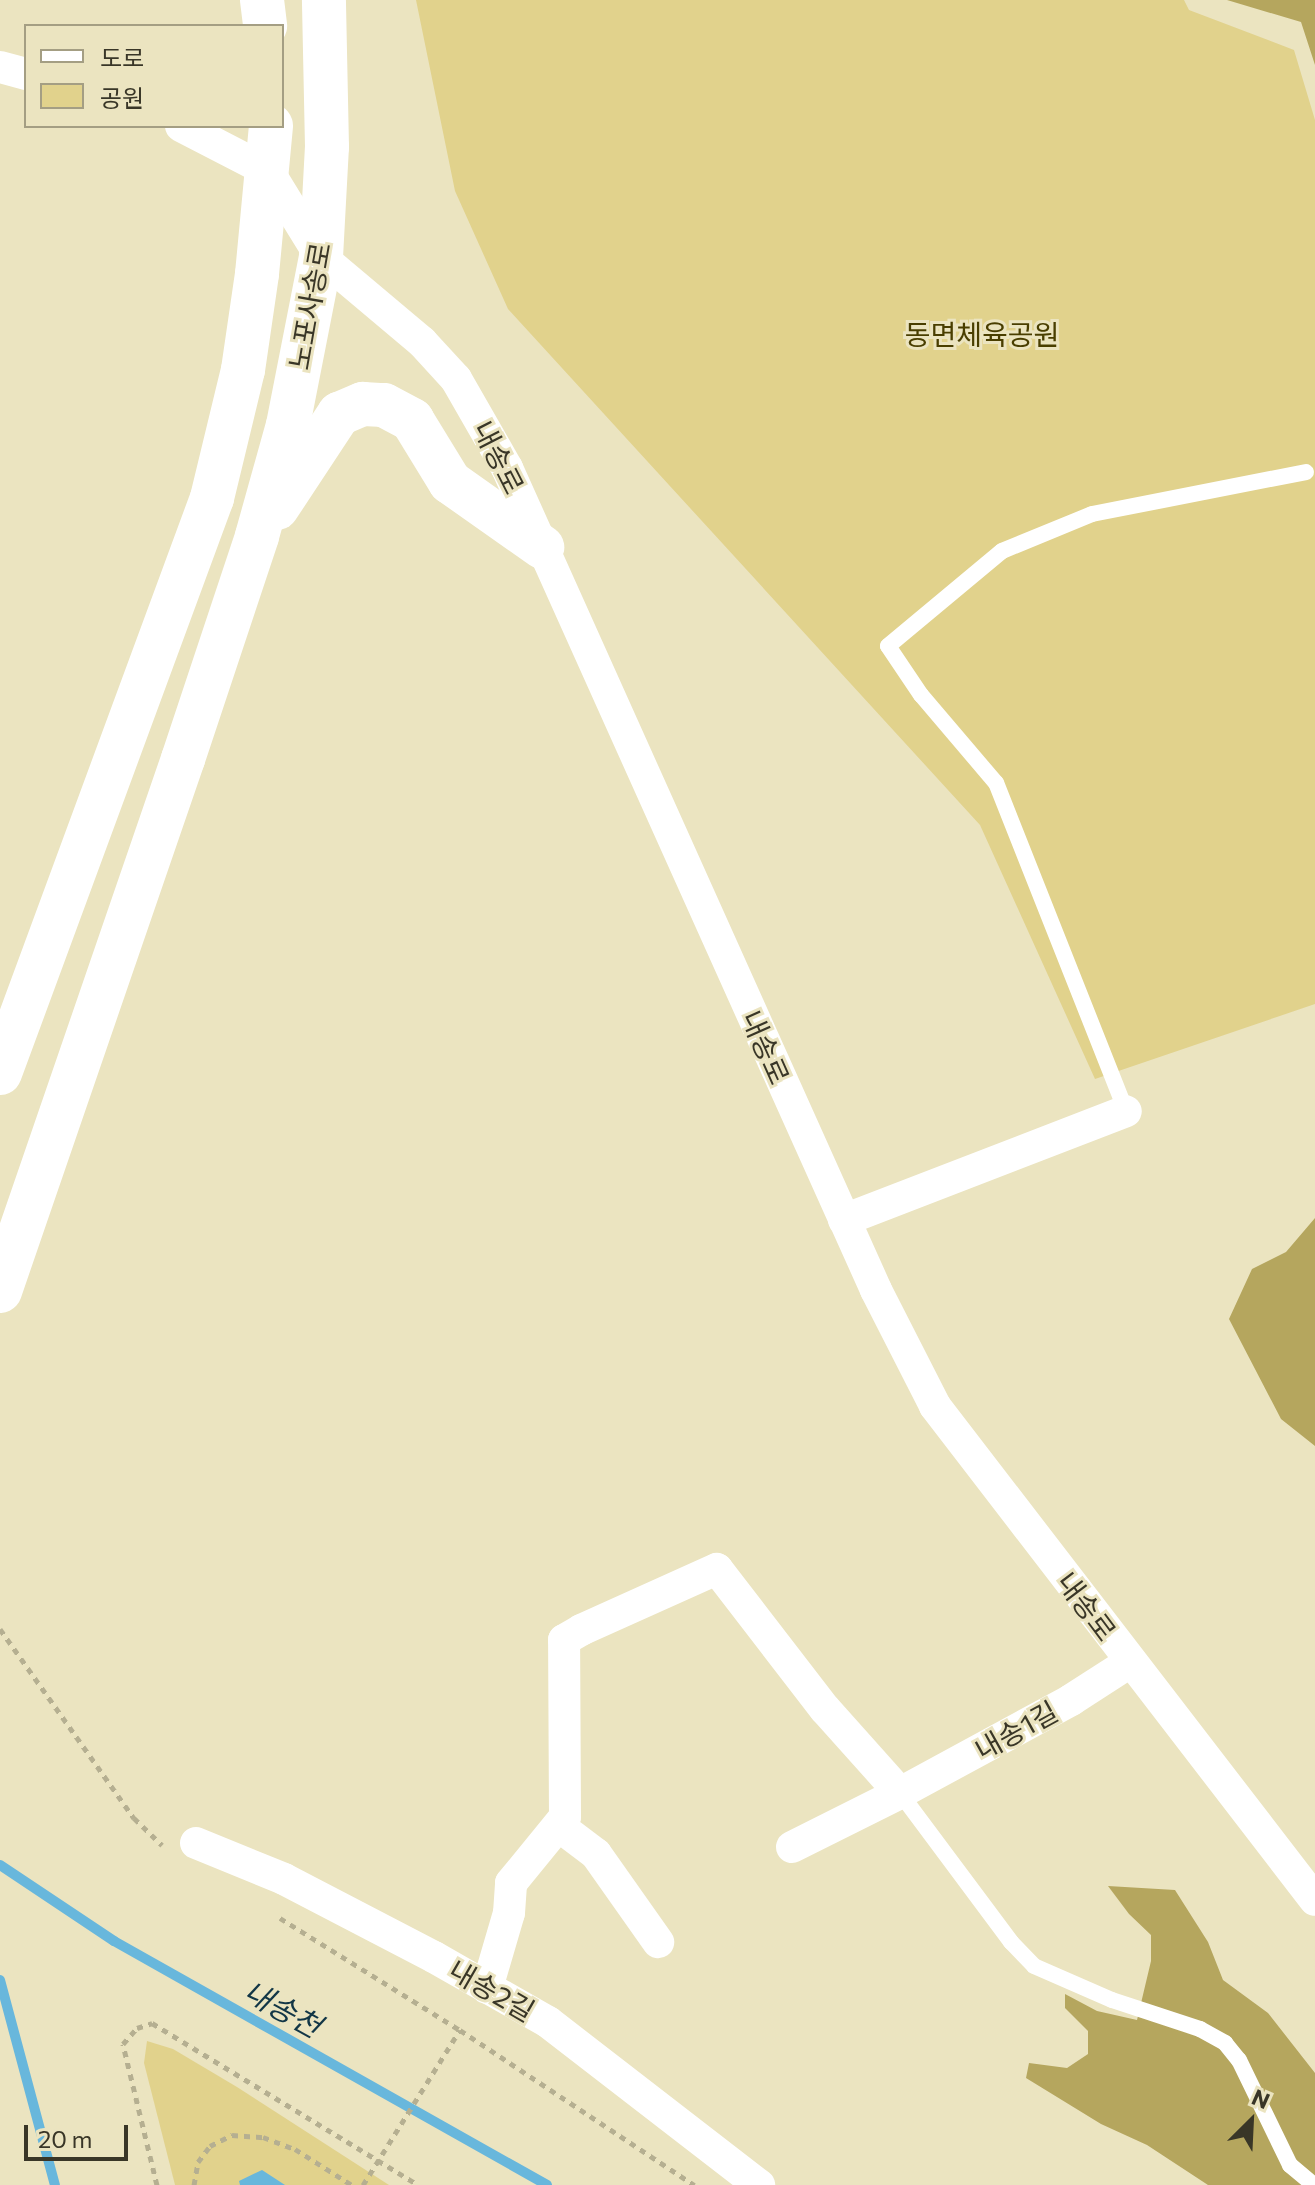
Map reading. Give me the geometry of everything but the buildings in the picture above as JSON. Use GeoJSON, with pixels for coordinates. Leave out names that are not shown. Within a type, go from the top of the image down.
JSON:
{"type":"FeatureCollection","features":[{"type":"Feature","properties":{"kind":"main road"},"geometry":{"type":"LineString","coordinates":[[262,0],[265,24]]}},
{"type":"Feature","properties":{"kind":"main road","name":"노포사송로"},"geometry":{"type":"LineString","coordinates":[[0,1291],[257,536],[288,425],[321,257],[327,147],[324,0]]}},
{"type":"Feature","properties":{"kind":"main road","name":"노포사송로"},"geometry":{"type":"LineString","coordinates":[[0,1073],[212,498],[243,370],[271,128]]}},
{"type":"Feature","properties":{"kind":"main road"},"geometry":{"type":"LineString","coordinates":[[257,536],[310,461],[327,428],[339,414],[363,404],[384,405],[412,420],[450,482],[542,547]]}},
{"type":"Feature","properties":{"kind":"street"},"geometry":{"type":"LineString","coordinates":[[0,67],[24,73]]}},
{"type":"Feature","properties":{"kind":"street"},"geometry":{"type":"LineString","coordinates":[[185,128],[268,171]]}},
{"type":"Feature","properties":{"kind":"street","name":"내송로"},"geometry":{"type":"LineString","coordinates":[[268,171],[321,257],[414,334],[456,379],[507,468],[844,1220],[935,1406],[1315,1900]]}},
{"type":"Feature","properties":{"kind":"street"},"geometry":{"type":"LineString","coordinates":[[844,1220],[1126,1111]]}},
{"type":"Feature","properties":{"kind":"street"},"geometry":{"type":"LineString","coordinates":[[487,1988],[509,1913],[511,1883],[565,1817],[564,1640],[717,1569],[825,1709],[900,1793]]}},
{"type":"Feature","properties":{"kind":"street","name":"내송1길"},"geometry":{"type":"LineString","coordinates":[[792,1847],[900,1793],[1071,1700],[1130,1662]]}},
{"type":"Feature","properties":{"kind":"street"},"geometry":{"type":"LineString","coordinates":[[559,1826],[596,1854],[658,1942]]}},
{"type":"Feature","properties":{"kind":"street","name":"내송2길"},"geometry":{"type":"LineString","coordinates":[[196,1843],[284,1879],[487,1988],[572,2040],[759,2185]]}},
{"type":"Feature","properties":{"kind":"lane"},"geometry":{"type":"LineString","coordinates":[[1126,1111],[996,783],[921,695],[888,646],[1002,551],[1092,514],[1306,472]]}},
{"type":"Feature","properties":{"kind":"lane"},"geometry":{"type":"LineString","coordinates":[[900,1793],[1011,1942],[1034,1966],[1112,2000],[1200,2029],[1225,2043],[1239,2060],[1290,2165],[1314,2185]]}},
{"type":"Feature","properties":{"kind":"path"},"geometry":{"type":"LineString","coordinates":[[157,2185],[123,2044],[137,2028],[152,2023],[418,2185]]}},
{"type":"Feature","properties":{"kind":"path"},"geometry":{"type":"LineString","coordinates":[[363,2185],[460,2030]]}},
{"type":"Feature","properties":{"kind":"path"},"geometry":{"type":"LineString","coordinates":[[194,2185],[198,2162],[210,2146],[232,2135],[263,2137],[295,2149],[352,2185]]}},
{"type":"Feature","properties":{"kind":"green space","name":"동면체육공원"},"geometry":{"type":"Polygon","coordinates":[[[416,0],[1184,0],[1189,10],[1294,50],[1315,120],[1315,1004],[1095,1079],[980,825],[508,309],[455,191],[416,0]]]}},
{"type":"Feature","properties":{"kind":"green space"},"geometry":{"type":"Polygon","coordinates":[[[147,2041],[173,2049],[237,2087],[389,2185],[175,2185],[144,2063],[147,2041]]]}},
{"type":"Feature","properties":{"kind":"shaded area"},"geometry":{"type":"Polygon","coordinates":[[[1227,0],[1315,0],[1315,65],[1301,22],[1227,0]]]}},
{"type":"Feature","properties":{"kind":"shaded area"},"geometry":{"type":"Polygon","coordinates":[[[1315,1218],[1315,1446],[1281,1419],[1229,1319],[1252,1269],[1286,1252],[1315,1218]]]}},
{"type":"Feature","properties":{"kind":"shaded area"},"geometry":{"type":"Polygon","coordinates":[[[1108,1886],[1175,1890],[1208,1942],[1223,1980],[1268,2013],[1315,2073],[1315,2185],[1208,2185],[1147,2145],[1101,2124],[1026,2078],[1029,2063],[1067,2068],[1088,2054],[1088,2031],[1065,2008],[1065,1994],[1097,2011],[1137,2020],[1151,1961],[1151,1935],[1129,1914],[1108,1886]]]}},
{"type":"Feature","properties":{"kind":"water"},"geometry":{"type":"Polygon","coordinates":[[[262,2170],[285,2185],[240,2185],[239,2181],[262,2170]]]}},
{"type":"Feature","properties":{"kind":"waterway","name":"내송천"},"geometry":{"type":"LineString","coordinates":[[0,1865],[114,1941],[547,2185]]}},
{"type":"Feature","properties":{"kind":"waterway"},"geometry":{"type":"LineString","coordinates":[[0,1980],[55,2185]]}}]}
